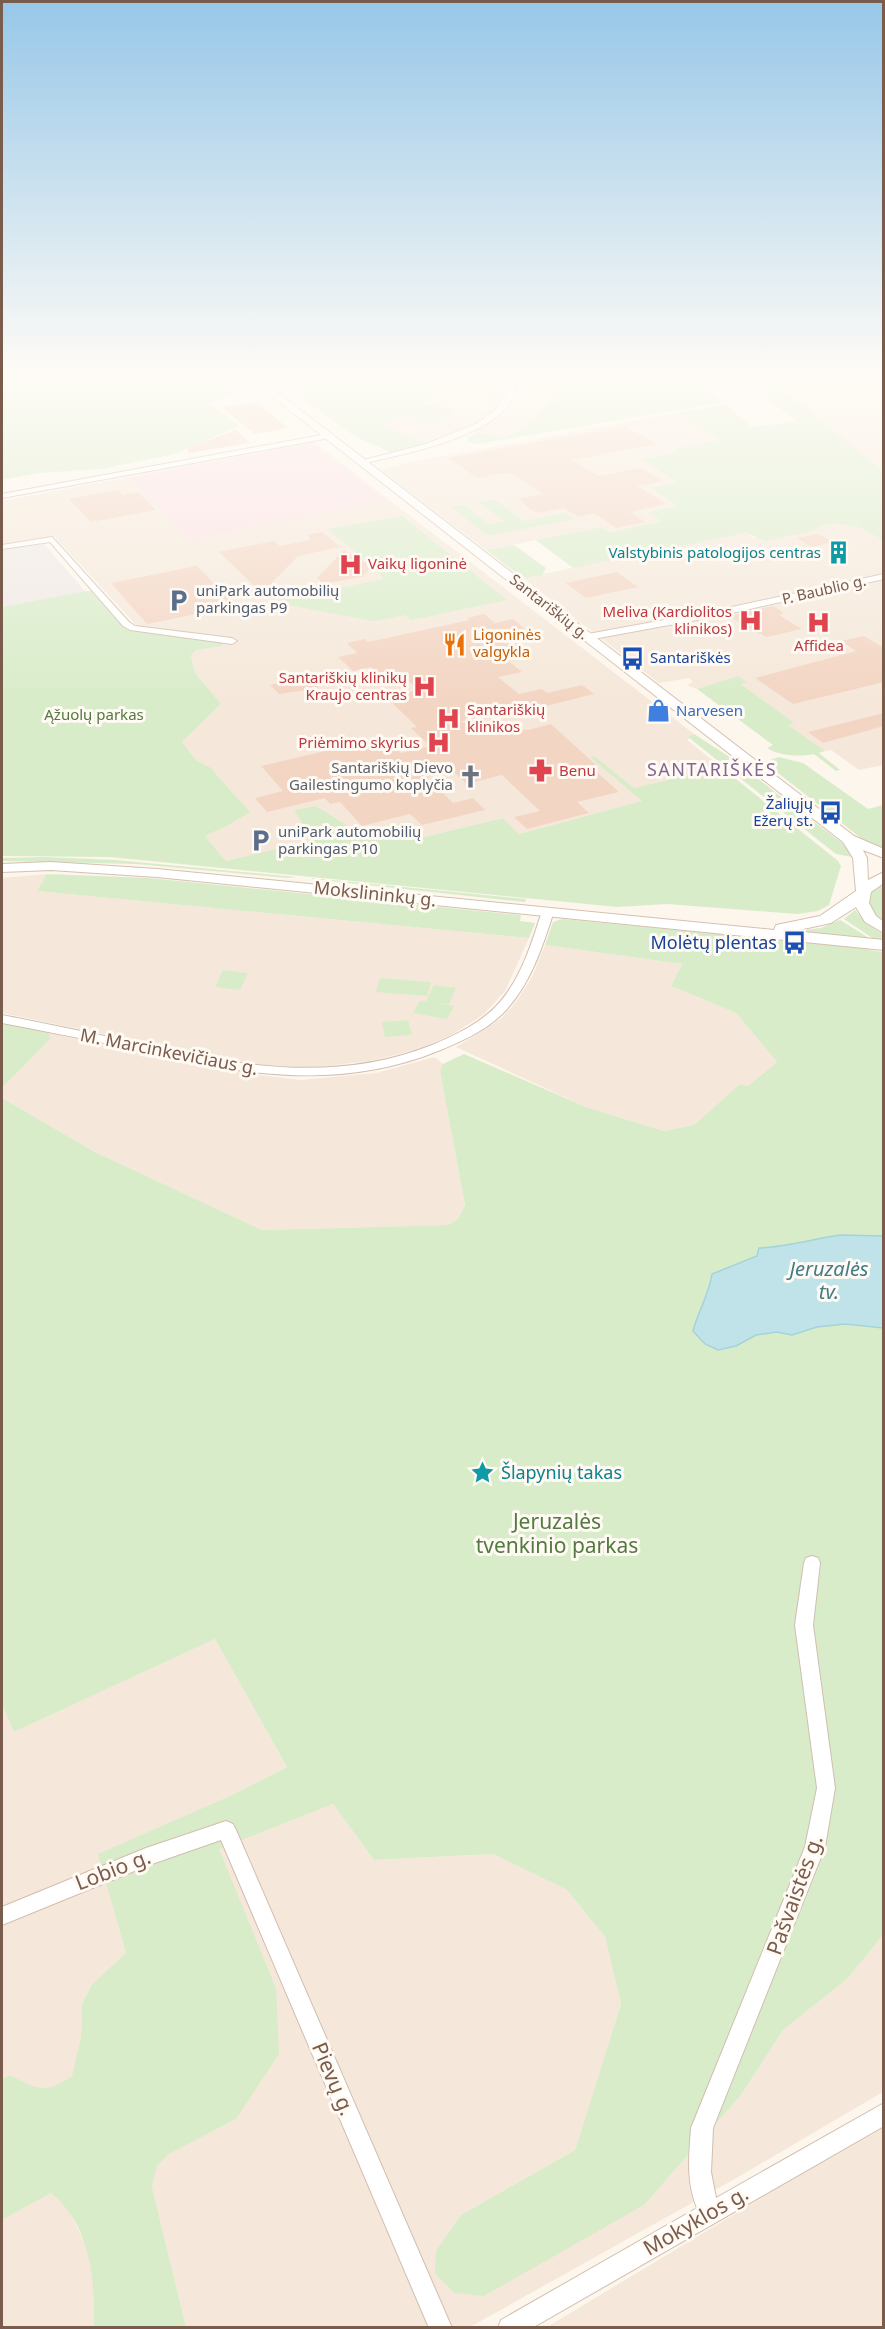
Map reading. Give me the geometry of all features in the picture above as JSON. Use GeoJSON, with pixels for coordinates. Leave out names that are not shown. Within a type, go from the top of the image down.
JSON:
{"type":"FeatureCollection","features":[{"type":"Feature","properties":{"kind":"main road","name":"Santariškių g."},"geometry":{"type":"LineString","coordinates":[[388,484],[849,839],[884,854]]}},
{"type":"Feature","properties":{"kind":"main road","name":"Santariškių g."},"geometry":{"type":"LineString","coordinates":[[849,839],[860,858],[864,911],[884,929]]}},
{"type":"Feature","properties":{"kind":"main road","name":"Mokslininkų g."},"geometry":{"type":"LineString","coordinates":[[2,868],[51,866],[157,873],[884,945]]}},
{"type":"Feature","properties":{"kind":"main road","name":"Mokslininkų g."},"geometry":{"type":"LineString","coordinates":[[747,930],[800,926],[824,921],[845,910],[884,876]]}},
{"type":"Feature","properties":{"kind":"street"},"geometry":{"type":"LineString","coordinates":[[2,496],[69,484]]}},
{"type":"Feature","properties":{"kind":"street"},"geometry":{"type":"LineString","coordinates":[[2,547],[52,539],[126,624],[133,628],[147,632],[232,640]]}},
{"type":"Feature","properties":{"kind":"street","name":"P. Baublio g."},"geometry":{"type":"LineString","coordinates":[[588,637],[727,611],[884,576]]}},
{"type":"Feature","properties":{"kind":"street","name":"M. Marcinkevičiaus g."},"geometry":{"type":"LineString","coordinates":[[2,1019],[242,1070],[313,1074],[392,1063],[459,1037],[502,1007],[520,982],[536,948],[548,911]]}},
{"type":"Feature","properties":{"kind":"street","name":"Pašvaistės g."},"geometry":{"type":"LineString","coordinates":[[711,2212],[702,2195],[699,2167],[702,2128],[815,1847],[826,1788],[804,1625],[812,1563]]}},
{"type":"Feature","properties":{"kind":"street","name":"Lobio g."},"geometry":{"type":"LineString","coordinates":[[2,1916],[146,1857],[226,1830]]}},
{"type":"Feature","properties":{"kind":"street","name":"Pievų g."},"geometry":{"type":"LineString","coordinates":[[226,1830],[441,2328]]}},
{"type":"Feature","properties":{"kind":"street","name":"Mokyklos g."},"geometry":{"type":"LineString","coordinates":[[509,2328],[884,2114]]}},
{"type":"Feature","properties":{"kind":"shaded area"},"geometry":{"type":"Polygon","coordinates":[[[94,484],[368,484],[694,734],[687,740],[721,767],[634,788],[591,757],[643,801],[519,834],[503,818],[424,837],[365,836],[316,806],[295,810],[315,840],[226,861],[205,836],[227,826],[249,811],[210,767],[197,761],[182,742],[221,704],[195,673],[191,655],[197,650],[225,641],[227,636],[138,627],[55,537],[2,544],[2,501],[94,484]]]}},
{"type":"Feature","properties":{"kind":"shaded area"},"geometry":{"type":"Polygon","coordinates":[[[136,484],[365,484],[387,501],[190,539],[136,484]]]}},
{"type":"Feature","properties":{"kind":"shaded area"},"geometry":{"type":"Polygon","coordinates":[[[399,484],[675,484],[651,489],[678,506],[649,512],[662,521],[610,532],[602,527],[486,550],[399,484]]]}},
{"type":"Feature","properties":{"kind":"shaded area"},"geometry":{"type":"Polygon","coordinates":[[[838,524],[858,527],[883,540],[883,765],[859,770],[831,750],[825,751],[787,725],[793,723],[740,683],[746,682],[714,684],[697,689],[687,685],[693,682],[689,678],[659,683],[523,578],[746,533],[753,538],[812,531],[823,525],[838,524]]]}},
{"type":"Feature","properties":{"kind":"shaded area"},"geometry":{"type":"Polygon","coordinates":[[[44,544],[85,591],[2,607],[2,550],[44,544]]]}},
{"type":"Feature","properties":{"kind":"shaded area"},"geometry":{"type":"Polygon","coordinates":[[[47,874],[38,891],[529,938],[505,991],[483,1015],[453,1034],[422,1048],[370,1061],[307,1068],[248,1064],[2,1013],[2,878],[47,874]]]}},
{"type":"Feature","properties":{"kind":"shaded area"},"geometry":{"type":"Polygon","coordinates":[[[545,945],[682,964],[671,986],[736,1013],[777,1062],[748,1086],[740,1084],[694,1125],[664,1131],[586,1107],[456,1047],[502,1018],[516,1002],[532,977],[545,945]]]}},
{"type":"Feature","properties":{"kind":"shaded area"},"geometry":{"type":"Polygon","coordinates":[[[49,1033],[212,1069],[300,1080],[376,1073],[435,1057],[443,1064],[440,1071],[465,1205],[458,1219],[449,1225],[262,1230],[95,1152],[2,1098],[2,1088],[48,1041],[49,1033]]]}},
{"type":"Feature","properties":{"kind":"shaded area"},"geometry":{"type":"Polygon","coordinates":[[[215,1639],[287,1767],[232,1795],[99,1854],[126,1953],[92,1984],[82,2004],[81,2037],[73,2076],[56,2088],[37,2089],[10,2075],[2,2079],[2,1704],[14,1732],[215,1639]]]}},
{"type":"Feature","properties":{"kind":"shaded area"},"geometry":{"type":"Polygon","coordinates":[[[333,1804],[374,1860],[493,1854],[567,1890],[605,1937],[621,2004],[575,2150],[461,2215],[644,2205],[741,2095],[783,2030],[848,1978],[883,1935],[883,2092],[733,2180],[470,2327],[186,2327],[152,2187],[157,2166],[168,2154],[236,2119],[276,1988],[218,1849],[333,1804]]]}},
{"type":"Feature","properties":{"kind":"shaded area"},"geometry":{"type":"Polygon","coordinates":[[[883,2125],[883,2327],[547,2327],[883,2125]]]}},
{"type":"Feature","properties":{"kind":"shaded area"},"geometry":{"type":"Polygon","coordinates":[[[51,2193],[67,2207],[87,2247],[95,2291],[94,2327],[2,2327],[2,2220],[51,2193]]]}},
{"type":"Feature","properties":{"kind":"green space"},"geometry":{"type":"Polygon","coordinates":[[[669,484],[883,484],[883,540],[858,527],[838,524],[824,525],[812,531],[766,541],[746,533],[573,568],[536,540],[602,527],[610,532],[661,521],[648,512],[678,506],[650,488],[669,484]]]}},
{"type":"Feature","properties":{"kind":"green space"},"geometry":{"type":"Polygon","coordinates":[[[494,499],[524,521],[565,513],[574,519],[488,536],[451,507],[463,505],[489,524],[504,521],[479,502],[494,499]]]}},
{"type":"Feature","properties":{"kind":"green space"},"geometry":{"type":"Polygon","coordinates":[[[402,516],[507,600],[411,620],[405,615],[374,621],[270,602],[384,579],[365,559],[327,529],[402,516]]]}},
{"type":"Feature","properties":{"kind":"green space"},"geometry":{"type":"Polygon","coordinates":[[[514,545],[546,568],[542,575],[523,578],[486,550],[514,545]]]}},
{"type":"Feature","properties":{"kind":"green space","name":"Ąžuolų parkas"},"geometry":{"type":"Polygon","coordinates":[[[91,591],[121,625],[131,630],[225,641],[221,646],[197,650],[191,655],[195,673],[221,704],[182,742],[197,761],[210,767],[250,812],[205,836],[226,861],[314,840],[294,810],[316,806],[365,836],[424,837],[503,818],[519,834],[642,801],[590,757],[594,756],[634,788],[721,767],[838,861],[841,866],[829,905],[818,911],[797,914],[667,904],[617,907],[110,857],[2,856],[2,607],[91,591]]]}},
{"type":"Feature","properties":{"kind":"green space"},"geometry":{"type":"Polygon","coordinates":[[[738,676],[747,682],[741,684],[794,723],[788,725],[825,751],[819,753],[840,770],[836,771],[814,754],[790,755],[777,753],[767,748],[773,745],[697,689],[738,676]]]}},
{"type":"Feature","properties":{"kind":"green space"},"geometry":{"type":"Polygon","coordinates":[[[694,734],[728,756],[847,847],[852,857],[836,854],[688,737],[694,734]]]}},
{"type":"Feature","properties":{"kind":"green space"},"geometry":{"type":"Polygon","coordinates":[[[779,757],[803,763],[868,809],[883,805],[883,850],[861,838],[764,762],[779,757]]]}},
{"type":"Feature","properties":{"kind":"green space"},"geometry":{"type":"Polygon","coordinates":[[[2,858],[115,860],[296,877],[136,864],[2,861],[2,858]]]}},
{"type":"Feature","properties":{"kind":"green space"},"geometry":{"type":"Polygon","coordinates":[[[47,874],[149,878],[521,915],[520,921],[535,923],[529,938],[37,891],[47,874]]]}},
{"type":"Feature","properties":{"kind":"green space"},"geometry":{"type":"Polygon","coordinates":[[[312,878],[526,899],[525,902],[312,878]]]}},
{"type":"Feature","properties":{"kind":"green space"},"geometry":{"type":"Polygon","coordinates":[[[883,881],[883,923],[876,917],[868,899],[873,889],[883,881]]]}},
{"type":"Feature","properties":{"kind":"green space"},"geometry":{"type":"Polygon","coordinates":[[[855,910],[867,924],[883,934],[883,941],[877,941],[844,919],[855,910]]]}},
{"type":"Feature","properties":{"kind":"green space","name":"Jeruzalės tvenkinio parkas"},"geometry":{"type":"Polygon","coordinates":[[[562,919],[868,948],[883,952],[883,1935],[848,1978],[783,2030],[741,2095],[644,2205],[484,2296],[454,2293],[435,2273],[436,2251],[461,2215],[575,2150],[621,2004],[605,1937],[567,1890],[493,1854],[374,1860],[333,1804],[219,1849],[276,1988],[279,2054],[236,2119],[169,2154],[157,2166],[152,2187],[186,2327],[94,2327],[93,2290],[88,2254],[75,2221],[64,2206],[51,2193],[2,2220],[2,2079],[10,2075],[27,2084],[48,2088],[72,2076],[81,2037],[82,2004],[92,1984],[126,1953],[98,1854],[232,1795],[287,1767],[215,1639],[14,1732],[2,1704],[2,1098],[95,1152],[262,1230],[448,1225],[458,1219],[465,1205],[440,1071],[443,1064],[464,1054],[586,1107],[664,1131],[694,1125],[740,1084],[748,1086],[777,1062],[736,1013],[671,986],[682,964],[545,945],[553,922],[562,919]]]}},
{"type":"Feature","properties":{"kind":"green space"},"geometry":{"type":"Polygon","coordinates":[[[840,920],[872,940],[791,932],[821,928],[840,920]]]}},
{"type":"Feature","properties":{"kind":"green space"},"geometry":{"type":"Polygon","coordinates":[[[223,970],[248,973],[240,990],[215,987],[223,970]]]}},
{"type":"Feature","properties":{"kind":"green space"},"geometry":{"type":"Polygon","coordinates":[[[380,978],[431,982],[427,996],[376,992],[380,978]]]}},
{"type":"Feature","properties":{"kind":"green space"},"geometry":{"type":"Polygon","coordinates":[[[434,985],[456,988],[449,1004],[436,1003],[454,1006],[447,1019],[413,1013],[420,1001],[426,1001],[434,985]]]}},
{"type":"Feature","properties":{"kind":"green space"},"geometry":{"type":"Polygon","coordinates":[[[408,1020],[412,1035],[385,1037],[382,1022],[408,1020]]]}},
{"type":"Feature","properties":{"kind":"green space"},"geometry":{"type":"Polygon","coordinates":[[[2,1024],[49,1033],[50,1039],[2,1088],[2,1024]]]}},
{"type":"Feature","properties":{"kind":"water","name":"Jeruzalės tv."},"geometry":{"type":"Polygon","coordinates":[[[840,1235],[883,1236],[883,1328],[845,1324],[817,1327],[792,1335],[777,1332],[756,1335],[736,1346],[718,1350],[705,1344],[693,1331],[712,1274],[757,1256],[759,1248],[840,1235]]]}},
{"type":"Feature","properties":{"kind":"building"},"geometry":{"type":"Polygon","coordinates":[[[528,484],[649,484],[637,486],[666,504],[630,512],[646,522],[616,528],[594,513],[578,517],[564,508],[539,513],[531,510],[519,499],[543,494],[528,484]]]}},
{"type":"Feature","properties":{"kind":"building"},"geometry":{"type":"Polygon","coordinates":[[[118,490],[123,495],[138,492],[156,510],[91,522],[69,499],[118,490]]]}},
{"type":"Feature","properties":{"kind":"building"},"geometry":{"type":"Polygon","coordinates":[[[322,532],[340,547],[298,556],[262,593],[219,552],[274,541],[280,546],[311,540],[307,535],[322,532]]]}},
{"type":"Feature","properties":{"kind":"building"},"geometry":{"type":"Polygon","coordinates":[[[818,534],[833,542],[811,547],[797,538],[818,534]]]}},
{"type":"Feature","properties":{"kind":"building"},"geometry":{"type":"Polygon","coordinates":[[[344,550],[363,562],[380,559],[362,577],[324,584],[317,578],[344,550]]]}},
{"type":"Feature","properties":{"kind":"building","name":"uniPark automobilių parkingas P9"},"geometry":{"type":"Polygon","coordinates":[[[197,566],[236,606],[147,624],[111,583],[197,566]]]}},
{"type":"Feature","properties":{"kind":"building"},"geometry":{"type":"Polygon","coordinates":[[[617,572],[638,587],[586,598],[566,583],[617,572]]]}},
{"type":"Feature","properties":{"kind":"building","name":"Meliva (Kardiolitos klinikos)"},"geometry":{"type":"Polygon","coordinates":[[[773,606],[784,613],[779,615],[802,629],[766,637],[729,616],[773,606]]]}},
{"type":"Feature","properties":{"kind":"building","name":"Santariškių klinikos"},"geometry":{"type":"Polygon","coordinates":[[[484,614],[495,623],[513,619],[529,632],[511,636],[523,646],[497,652],[522,672],[498,677],[519,694],[542,689],[547,693],[582,685],[594,694],[534,709],[530,705],[459,722],[528,730],[551,724],[596,765],[590,766],[619,792],[577,802],[589,813],[527,829],[514,817],[540,811],[502,775],[467,784],[453,771],[427,777],[453,803],[473,798],[485,810],[422,825],[410,814],[362,826],[340,802],[330,804],[325,798],[267,812],[255,798],[283,791],[261,766],[381,738],[401,753],[430,746],[411,728],[417,727],[386,697],[418,690],[400,673],[382,677],[371,667],[353,671],[338,657],[357,653],[347,643],[364,639],[368,642],[470,620],[467,618],[484,614]]]}},
{"type":"Feature","properties":{"kind":"building"},"geometry":{"type":"Polygon","coordinates":[[[864,636],[884,648],[884,682],[793,704],[755,678],[856,651],[841,641],[864,636]]]}},
{"type":"Feature","properties":{"kind":"building"},"geometry":{"type":"Polygon","coordinates":[[[307,676],[319,688],[279,694],[270,685],[307,676]]]}},
{"type":"Feature","properties":{"kind":"building"},"geometry":{"type":"Polygon","coordinates":[[[884,713],[884,726],[823,743],[808,732],[884,713]]]}},
{"type":"Feature","properties":{"kind":"place","name":"Valstybinis patologijos centras"},"geometry":{"type":"Point","coordinates":[839,553]}},
{"type":"Feature","properties":{"kind":"place","name":"Vaikų ligoninė"},"geometry":{"type":"Point","coordinates":[350,564]}},
{"type":"Feature","properties":{"kind":"place","name":"uniPark automobilių parkingas P9"},"geometry":{"type":"Point","coordinates":[178,600]}},
{"type":"Feature","properties":{"kind":"place","name":"Meliva (Kardiolitos klinikos)"},"geometry":{"type":"Point","coordinates":[750,621]}},
{"type":"Feature","properties":{"kind":"place","name":"Affidea"},"geometry":{"type":"Point","coordinates":[819,622]}},
{"type":"Feature","properties":{"kind":"place","name":"Ligoninės valgykla"},"geometry":{"type":"Point","coordinates":[455,644]}},
{"type":"Feature","properties":{"kind":"place","name":"Santariškės"},"geometry":{"type":"Point","coordinates":[632,658]}},
{"type":"Feature","properties":{"kind":"place","name":"Santariškių klinikų Kraujo centras"},"geometry":{"type":"Point","coordinates":[425,687]}},
{"type":"Feature","properties":{"kind":"place","name":"Narvesen"},"geometry":{"type":"Point","coordinates":[658,711]}},
{"type":"Feature","properties":{"kind":"place","name":"Santariškių klinikos"},"geometry":{"type":"Point","coordinates":[449,719]}},
{"type":"Feature","properties":{"kind":"place","name":"Priėmimo skyrius"},"geometry":{"type":"Point","coordinates":[438,743]}},
{"type":"Feature","properties":{"kind":"place","name":"Benu"},"geometry":{"type":"Point","coordinates":[541,771]}},
{"type":"Feature","properties":{"kind":"place","name":"Santariškių Dievo Gailestingumo koplyčia"},"geometry":{"type":"Point","coordinates":[471,777]}},
{"type":"Feature","properties":{"kind":"place","name":"Žaliųjų Ežerų st."},"geometry":{"type":"Point","coordinates":[831,813]}},
{"type":"Feature","properties":{"kind":"place","name":"uniPark automobilių parkingas P10"},"geometry":{"type":"Point","coordinates":[260,841]}},
{"type":"Feature","properties":{"kind":"place","name":"Molėtų plentas"},"geometry":{"type":"Point","coordinates":[795,943]}},
{"type":"Feature","properties":{"kind":"place","name":"Šlapynių takas"},"geometry":{"type":"Point","coordinates":[483,1473]}},
{"type":"Feature","properties":{"kind":"district","name":"SANTARIŠKĖS"},"geometry":{"type":"Point","coordinates":[712,770]}}]}
